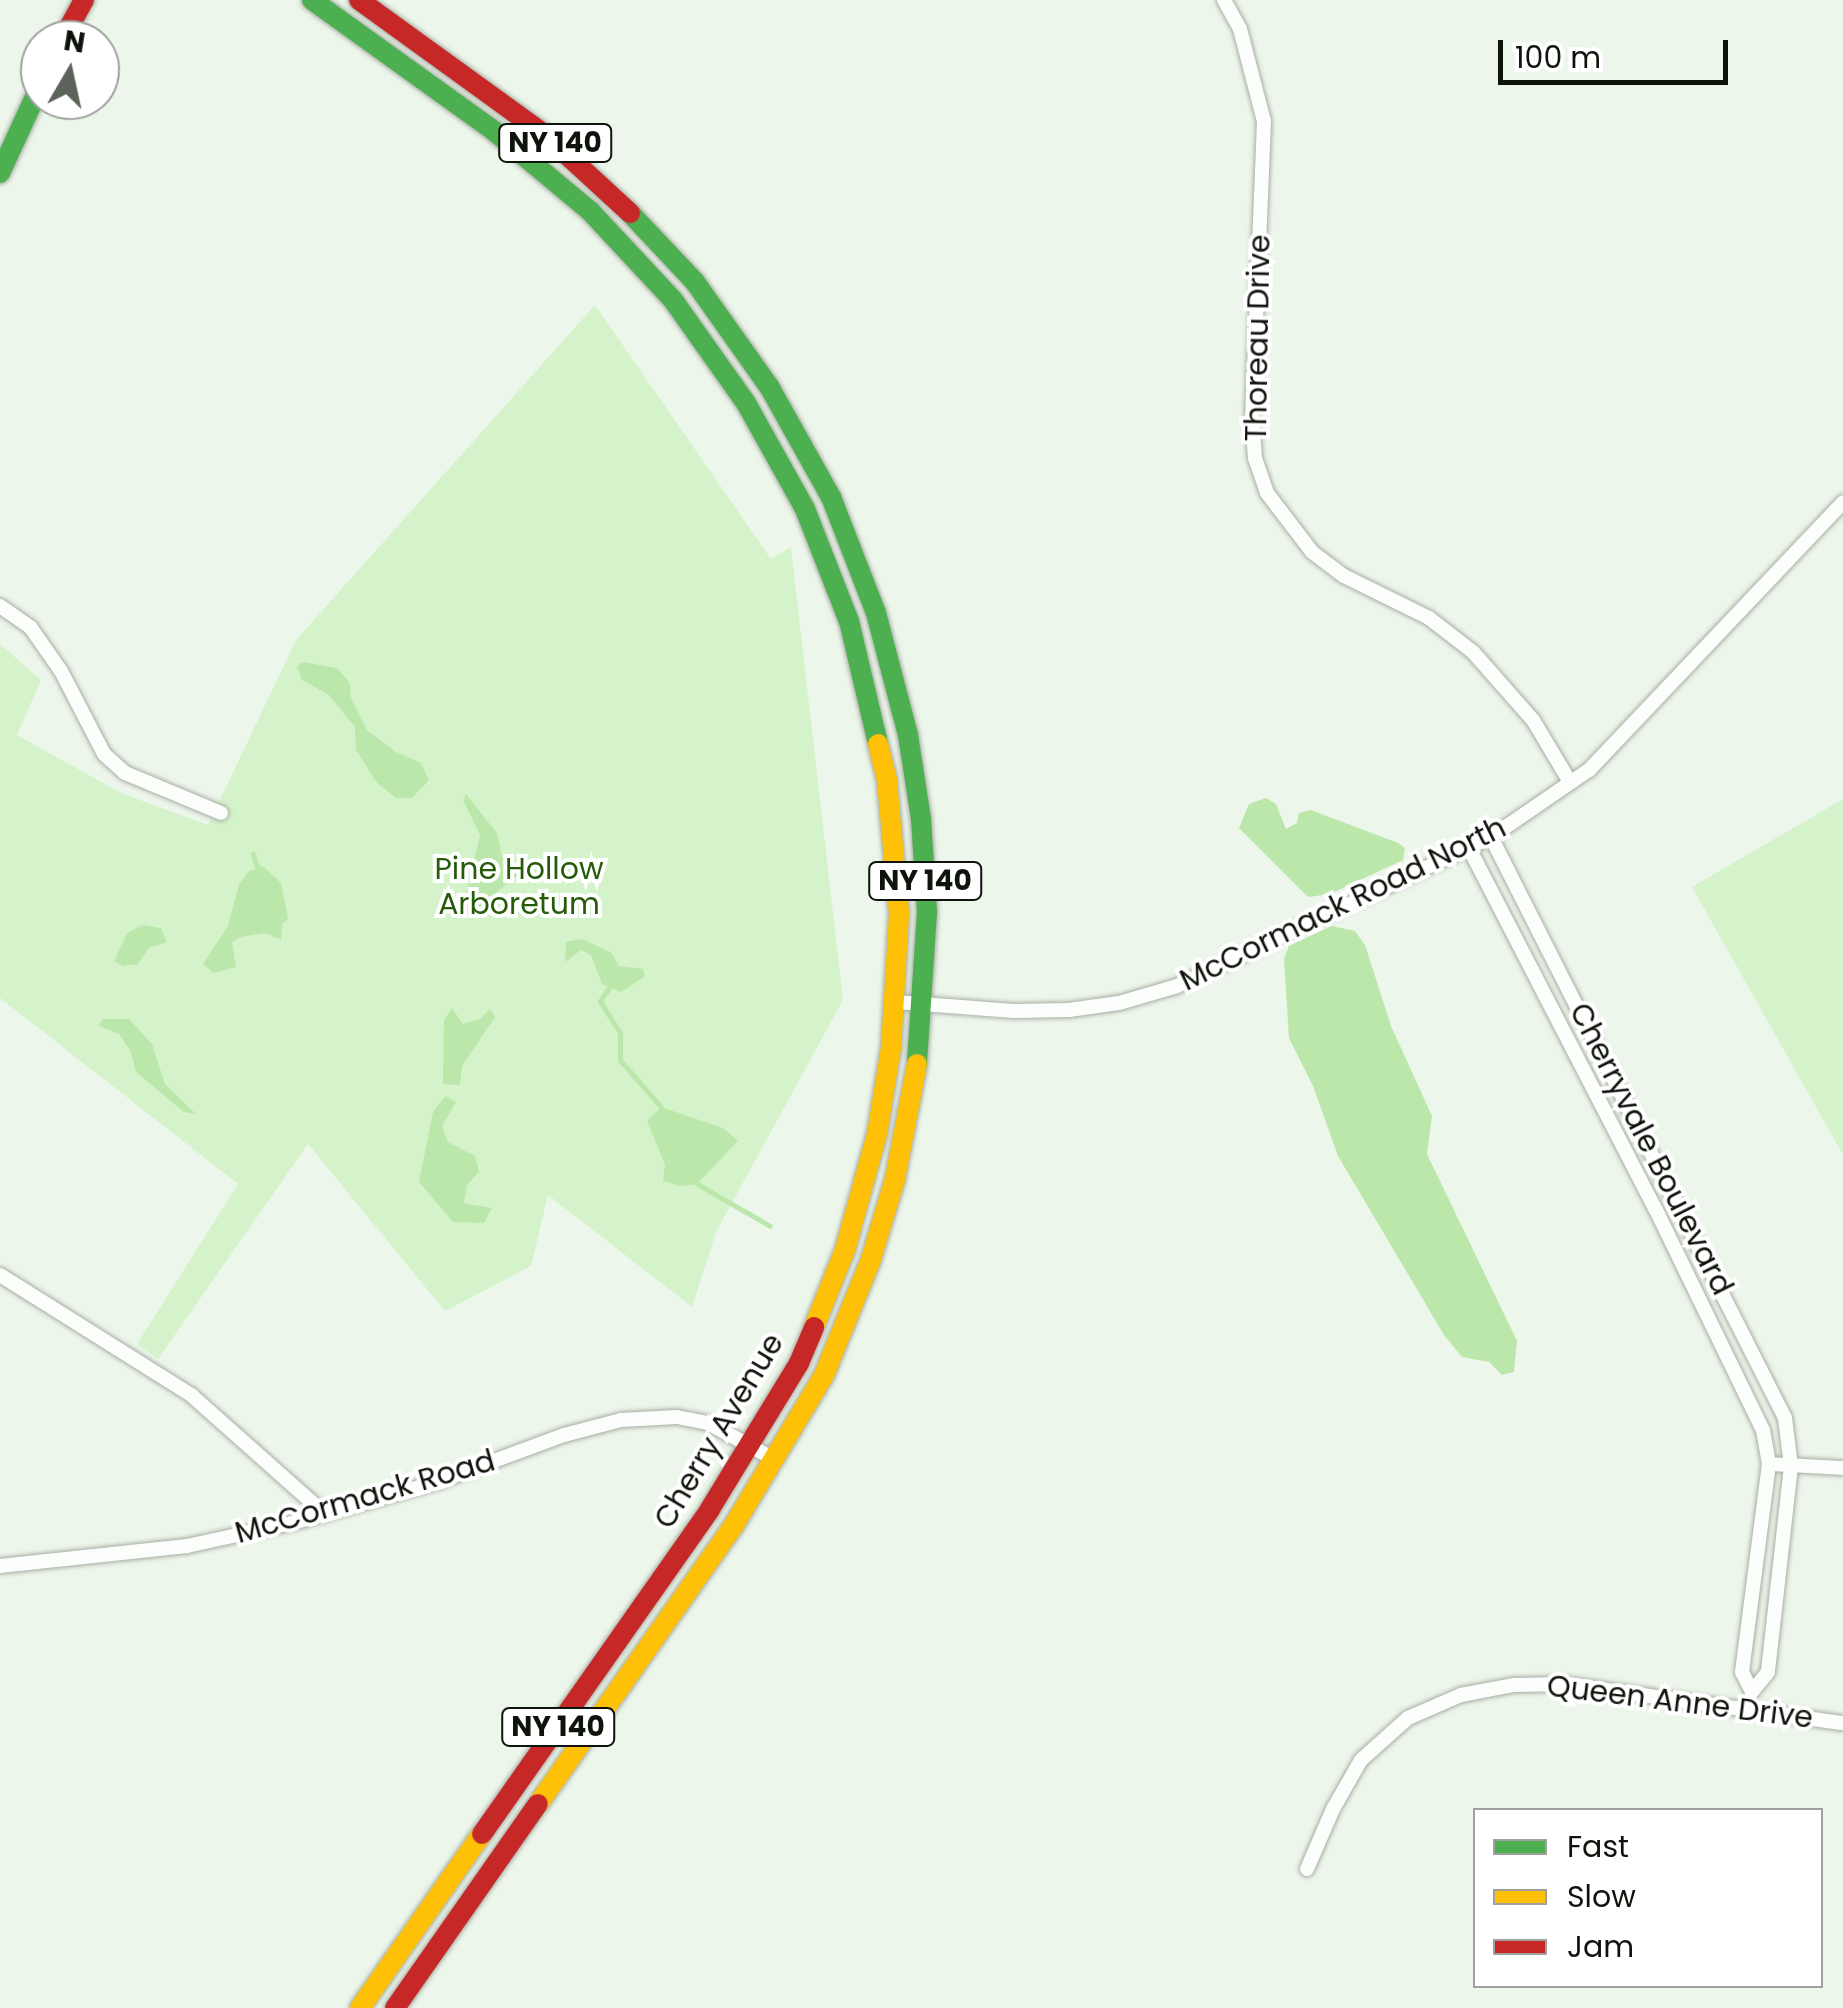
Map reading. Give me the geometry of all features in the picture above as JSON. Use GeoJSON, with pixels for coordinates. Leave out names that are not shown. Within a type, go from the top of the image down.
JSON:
{"type":"FeatureCollection","features":[{"type":"Feature","properties":{"kind":"main road","name":"Cherry Avenue"},"geometry":{"type":"LineString","coordinates":[[312,0],[516,147],[590,211],[682,312],[767,437],[822,546],[872,702],[897,866],[896,1002],[876,1134],[845,1250],[799,1363],[752,1445],[360,2008]]}},
{"type":"Feature","properties":{"kind":"main road","name":"Cherry Avenue"},"geometry":{"type":"LineString","coordinates":[[359,0],[544,134],[609,192],[695,282],[791,423],[830,498],[862,573],[908,735],[924,865],[924,1005],[907,1126],[876,1246],[824,1375],[776,1460],[395,2008]]}},
{"type":"Feature","properties":{"kind":"main road"},"geometry":{"type":"LineString","coordinates":[[0,173],[24,120]]}},
{"type":"Feature","properties":{"kind":"street","name":"Thoreau Drive"},"geometry":{"type":"LineString","coordinates":[[1224,0],[1240,29],[1264,120],[1252,416],[1255,458],[1267,492],[1288,526],[1312,552],[1344,576],[1429,618],[1473,652],[1533,720],[1570,782]]}},
{"type":"Feature","properties":{"kind":"street","name":"McCormack Road North"},"geometry":{"type":"LineString","coordinates":[[896,1002],[1070,1010],[1119,1003],[1176,986],[1492,837],[1589,770],[1642,716],[1692,656],[1843,502]]}},
{"type":"Feature","properties":{"kind":"street"},"geometry":{"type":"LineString","coordinates":[[0,606],[31,628],[61,671],[104,754],[125,773],[221,813]]}},
{"type":"Feature","properties":{"kind":"street","name":"Cherryvale Boulevard"},"geometry":{"type":"LineString","coordinates":[[1492,837],[1786,1418],[1791,1466]]}},
{"type":"Feature","properties":{"kind":"street","name":"Cherryvale Boulevard"},"geometry":{"type":"LineString","coordinates":[[1469,848],[1755,1408],[1769,1464]]}},
{"type":"Feature","properties":{"kind":"street"},"geometry":{"type":"LineString","coordinates":[[1562,1026],[1583,1016]]}},
{"type":"Feature","properties":{"kind":"street"},"geometry":{"type":"LineString","coordinates":[[1656,1210],[1678,1200]]}},
{"type":"Feature","properties":{"kind":"street"},"geometry":{"type":"LineString","coordinates":[[0,1275],[191,1395],[325,1514]]}},
{"type":"Feature","properties":{"kind":"street","name":"McCormack Road"},"geometry":{"type":"LineString","coordinates":[[0,1566],[187,1546],[325,1514],[440,1482],[564,1435],[621,1420],[694,1420],[776,1460]]}},
{"type":"Feature","properties":{"kind":"street"},"geometry":{"type":"LineString","coordinates":[[1769,1464],[1843,1468]]}},
{"type":"Feature","properties":{"kind":"street","name":"Queen Anne Drive"},"geometry":{"type":"LineString","coordinates":[[1769,1464],[1742,1672],[1752,1692],[1768,1672],[1791,1466]]}},
{"type":"Feature","properties":{"kind":"street","name":"Queen Anne Drive"},"geometry":{"type":"LineString","coordinates":[[1306,1870],[1333,1809],[1361,1760],[1408,1718],[1462,1695],[1514,1685],[1564,1684],[1843,1723]]}},
{"type":"Feature","properties":{"kind":"street"},"geometry":{"type":"LineString","coordinates":[[1750,1710],[1752,1692]]}},
{"type":"Feature","properties":{"kind":"green space","name":"Pine Hollow Arboretum"},"geometry":{"type":"Polygon","coordinates":[[[595,305],[771,559],[791,547],[843,1000],[716,1232],[692,1307],[548,1195],[531,1266],[445,1311],[308,1144],[158,1359],[137,1344],[238,1184],[0,998],[0,644],[41,680],[17,735],[121,793],[208,825],[296,640],[595,305]]]}},
{"type":"Feature","properties":{"kind":"green space"},"geometry":{"type":"Polygon","coordinates":[[[1843,799],[1843,1155],[1692,887],[1843,799]]]}},
{"type":"Feature","properties":{"kind":"shaded area"},"geometry":{"type":"Polygon","coordinates":[[[303,662],[337,668],[350,683],[351,698],[367,730],[396,752],[421,763],[429,780],[412,798],[396,798],[377,783],[356,750],[355,727],[329,695],[302,680],[297,666],[303,662]]]}},
{"type":"Feature","properties":{"kind":"shaded area"},"geometry":{"type":"Polygon","coordinates":[[[466,794],[497,833],[502,857],[518,875],[497,892],[490,906],[478,907],[470,916],[461,914],[480,835],[463,800],[466,794]]]}},
{"type":"Feature","properties":{"kind":"shaded area"},"geometry":{"type":"Polygon","coordinates":[[[1266,798],[1276,804],[1286,829],[1297,823],[1299,813],[1311,810],[1398,843],[1405,848],[1403,860],[1330,894],[1308,897],[1239,828],[1249,804],[1266,798]]]}},
{"type":"Feature","properties":{"kind":"shaded area"},"geometry":{"type":"Polygon","coordinates":[[[263,866],[281,883],[288,919],[282,924],[281,940],[265,933],[240,937],[232,942],[236,967],[213,973],[203,964],[228,926],[239,884],[249,871],[263,866]]]}},
{"type":"Feature","properties":{"kind":"shaded area"},"geometry":{"type":"Polygon","coordinates":[[[142,925],[161,928],[167,942],[149,948],[138,964],[123,966],[114,961],[127,933],[142,925]]]}},
{"type":"Feature","properties":{"kind":"shaded area"},"geometry":{"type":"Polygon","coordinates":[[[1332,926],[1355,931],[1365,945],[1391,1026],[1432,1116],[1427,1154],[1517,1341],[1514,1372],[1502,1375],[1489,1362],[1462,1357],[1444,1335],[1338,1156],[1313,1086],[1289,1038],[1284,959],[1289,946],[1332,926]]]}},
{"type":"Feature","properties":{"kind":"shaded area"},"geometry":{"type":"Polygon","coordinates":[[[582,939],[612,953],[619,966],[643,969],[645,976],[621,992],[602,984],[591,955],[581,950],[565,962],[566,942],[582,939]]]}},
{"type":"Feature","properties":{"kind":"shaded area"},"geometry":{"type":"Polygon","coordinates":[[[452,1008],[463,1024],[480,1019],[490,1009],[495,1017],[462,1066],[460,1085],[443,1084],[444,1020],[452,1008]]]}},
{"type":"Feature","properties":{"kind":"shaded area"},"geometry":{"type":"Polygon","coordinates":[[[102,1019],[129,1019],[152,1044],[165,1084],[196,1114],[184,1112],[136,1072],[131,1052],[119,1034],[99,1026],[102,1019]]]}},
{"type":"Feature","properties":{"kind":"shaded area"},"geometry":{"type":"Polygon","coordinates":[[[445,1096],[456,1102],[442,1126],[448,1142],[475,1156],[479,1172],[467,1185],[464,1203],[492,1208],[484,1223],[453,1222],[419,1182],[433,1112],[445,1096]]]}},
{"type":"Feature","properties":{"kind":"shaded area"},"geometry":{"type":"Polygon","coordinates":[[[661,1107],[723,1128],[738,1141],[697,1184],[680,1186],[663,1181],[665,1165],[647,1121],[661,1107]]]}},
{"type":"Feature","properties":{"kind":"waterway"},"geometry":{"type":"LineString","coordinates":[[253,854],[260,875]]}},
{"type":"Feature","properties":{"kind":"waterway"},"geometry":{"type":"LineString","coordinates":[[609,988],[600,1001],[620,1033],[620,1060],[661,1107]]}},
{"type":"Feature","properties":{"kind":"waterway"},"geometry":{"type":"LineString","coordinates":[[697,1184],[770,1226]]}},
{"type":"Feature","properties":{"kind":"traffic: fast"},"geometry":{"type":"LineString","coordinates":[[312,0],[494,131],[590,211],[673,300],[746,403],[805,509],[849,621],[878,744]]}},
{"type":"Feature","properties":{"kind":"traffic: fast"},"geometry":{"type":"LineString","coordinates":[[0,173],[24,120]]}},
{"type":"Feature","properties":{"kind":"traffic: fast"},"geometry":{"type":"LineString","coordinates":[[630,213],[695,282],[770,388],[831,497],[876,613],[908,735],[921,819],[927,912],[917,1064]]}},
{"type":"Feature","properties":{"kind":"traffic: slow"},"geometry":{"type":"LineString","coordinates":[[814,1327],[845,1250],[877,1134],[891,1048],[899,913],[887,780],[878,744]]}},
{"type":"Feature","properties":{"kind":"traffic: slow"},"geometry":{"type":"LineString","coordinates":[[538,1804],[734,1525],[824,1375],[871,1259],[895,1179],[917,1064]]}},
{"type":"Feature","properties":{"kind":"traffic: slow"},"geometry":{"type":"LineString","coordinates":[[360,2008],[482,1834]]}},
{"type":"Feature","properties":{"kind":"traffic: jam"},"geometry":{"type":"LineString","coordinates":[[73,20],[84,0]]}},
{"type":"Feature","properties":{"kind":"traffic: jam"},"geometry":{"type":"LineString","coordinates":[[359,0],[544,134],[630,213]]}},
{"type":"Feature","properties":{"kind":"traffic: jam"},"geometry":{"type":"LineString","coordinates":[[482,1834],[710,1509],[799,1363],[814,1327]]}},
{"type":"Feature","properties":{"kind":"traffic: jam"},"geometry":{"type":"LineString","coordinates":[[395,2008],[538,1804]]}}]}
